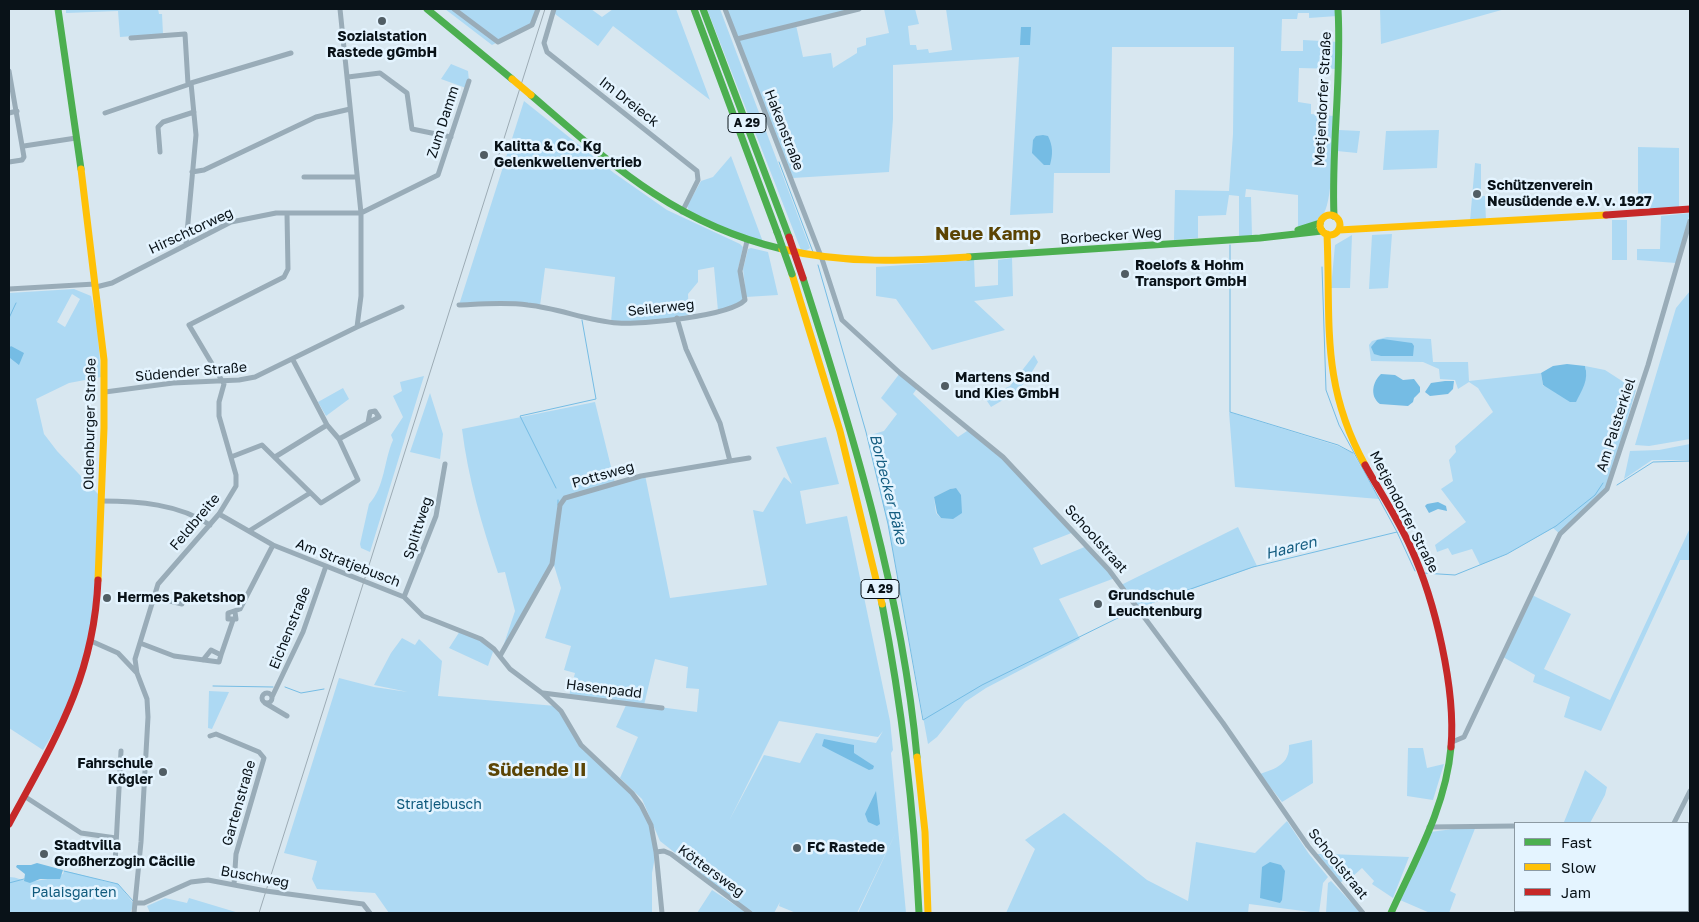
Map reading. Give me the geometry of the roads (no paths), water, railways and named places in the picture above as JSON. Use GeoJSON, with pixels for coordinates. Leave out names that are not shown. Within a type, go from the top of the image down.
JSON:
{"type":"FeatureCollection","features":[{"type":"Feature","properties":{"kind":"main road","name":"Oldenburger Straße"},"geometry":{"type":"LineString","coordinates":[[9,824],[72,704],[91,641],[97,600],[105,392],[101,328],[58,9]]}},
{"type":"Feature","properties":{"kind":"main road","name":"Borbecker Weg"},"geometry":{"type":"LineString","coordinates":[[427,9],[632,180],[682,212],[747,241],[822,259],[875,262],[907,261],[1281,235],[1330,229],[1478,224],[1690,209]]}},
{"type":"Feature","properties":{"kind":"main road","name":"A 29"},"geometry":{"type":"LineString","coordinates":[[694,9],[792,274],[846,450],[882,594],[906,742],[917,847],[919,913]]}},
{"type":"Feature","properties":{"kind":"main road","name":"A 29"},"geometry":{"type":"LineString","coordinates":[[703,9],[789,237],[840,396],[864,481],[898,631],[920,785],[928,913]]}},
{"type":"Feature","properties":{"kind":"main road","name":"Metjendorfer Straße"},"geometry":{"type":"LineString","coordinates":[[1326,216],[1331,191],[1341,46],[1338,9]]}},
{"type":"Feature","properties":{"kind":"main road","name":"Metjendorfer Straße"},"geometry":{"type":"LineString","coordinates":[[1331,191],[1334,216]]}},
{"type":"Feature","properties":{"kind":"main road"},"geometry":{"type":"LineString","coordinates":[[1326,216],[1334,216],[1330,229],[1326,216]]}},
{"type":"Feature","properties":{"kind":"main road","name":"Metjendorfer Straße"},"geometry":{"type":"LineString","coordinates":[[1330,229],[1331,370],[1338,404],[1346,427],[1406,537],[1422,573],[1448,675],[1452,709],[1452,742],[1447,777],[1391,913]]}},
{"type":"Feature","properties":{"kind":"street"},"geometry":{"type":"LineString","coordinates":[[340,9],[361,213],[360,310],[357,327]]}},
{"type":"Feature","properties":{"kind":"street"},"geometry":{"type":"LineString","coordinates":[[454,9],[498,42],[532,25],[538,9]]}},
{"type":"Feature","properties":{"kind":"street","name":"Im Dreieck"},"geometry":{"type":"LineString","coordinates":[[554,9],[544,43],[547,52],[697,171],[698,180],[682,212]]}},
{"type":"Feature","properties":{"kind":"street","name":"Hakenstraße"},"geometry":{"type":"LineString","coordinates":[[725,9],[822,259]]}},
{"type":"Feature","properties":{"kind":"street"},"geometry":{"type":"LineString","coordinates":[[737,39],[859,9]]}},
{"type":"Feature","properties":{"kind":"street"},"geometry":{"type":"LineString","coordinates":[[131,38],[185,34],[196,135],[186,244]]}},
{"type":"Feature","properties":{"kind":"street"},"geometry":{"type":"LineString","coordinates":[[105,113],[190,84],[291,53]]}},
{"type":"Feature","properties":{"kind":"street"},"geometry":{"type":"LineString","coordinates":[[9,71],[24,146],[22,160],[9,162]]}},
{"type":"Feature","properties":{"kind":"street"},"geometry":{"type":"LineString","coordinates":[[348,77],[380,73],[406,93],[412,129],[450,137]]}},
{"type":"Feature","properties":{"kind":"street","name":"Zum Damm"},"geometry":{"type":"LineString","coordinates":[[361,213],[438,175],[469,81]]}},
{"type":"Feature","properties":{"kind":"street"},"geometry":{"type":"LineString","coordinates":[[192,172],[204,170],[316,117],[350,109]]}},
{"type":"Feature","properties":{"kind":"street"},"geometry":{"type":"LineString","coordinates":[[9,113],[17,111]]}},
{"type":"Feature","properties":{"kind":"street"},"geometry":{"type":"LineString","coordinates":[[160,152],[158,128],[163,122],[194,112]]}},
{"type":"Feature","properties":{"kind":"street"},"geometry":{"type":"LineString","coordinates":[[24,146],[76,138]]}},
{"type":"Feature","properties":{"kind":"street"},"geometry":{"type":"LineString","coordinates":[[304,177],[358,177]]}},
{"type":"Feature","properties":{"kind":"street","name":"Hirschtorweg"},"geometry":{"type":"LineString","coordinates":[[9,289],[95,285],[112,282],[186,244],[243,218],[276,213],[361,213]]}},
{"type":"Feature","properties":{"kind":"street"},"geometry":{"type":"LineString","coordinates":[[222,381],[188,325],[284,276],[288,269],[287,214]]}},
{"type":"Feature","properties":{"kind":"street","name":"Am Palsterkiel"},"geometry":{"type":"LineString","coordinates":[[1452,742],[1464,737],[1560,534],[1607,489],[1648,365],[1690,221]]}},
{"type":"Feature","properties":{"kind":"street","name":"Seilerweg"},"geometry":{"type":"LineString","coordinates":[[459,305],[510,303],[529,305],[617,323],[677,318],[725,311],[743,302],[745,293],[740,271],[747,241]]}},
{"type":"Feature","properties":{"kind":"street","name":"Schoolstraat"},"geometry":{"type":"LineString","coordinates":[[822,259],[842,320],[849,328],[1003,457],[1109,570],[1223,723],[1308,846],[1363,913]]}},
{"type":"Feature","properties":{"kind":"street","name":"Südender Straße"},"geometry":{"type":"LineString","coordinates":[[105,392],[173,383],[222,381],[255,377],[402,307]]}},
{"type":"Feature","properties":{"kind":"street"},"geometry":{"type":"LineString","coordinates":[[677,318],[686,349],[720,423],[730,461]]}},
{"type":"Feature","properties":{"kind":"street"},"geometry":{"type":"LineString","coordinates":[[231,457],[262,446],[321,503],[358,480],[339,439],[328,425],[293,360]]}},
{"type":"Feature","properties":{"kind":"street","name":"Feldbreite"},"geometry":{"type":"LineString","coordinates":[[134,913],[148,716],[147,699],[137,673],[135,659],[154,597],[162,578],[219,514],[236,486],[236,475],[219,416],[222,381]]}},
{"type":"Feature","properties":{"kind":"street"},"geometry":{"type":"LineString","coordinates":[[339,439],[368,423]]}},
{"type":"Feature","properties":{"kind":"street"},"geometry":{"type":"LineString","coordinates":[[275,457],[328,425]]}},
{"type":"Feature","properties":{"kind":"street","name":"Pottsweg"},"geometry":{"type":"LineString","coordinates":[[500,656],[552,564],[560,504],[565,498],[641,476],[749,458]]}},
{"type":"Feature","properties":{"kind":"street","name":"Splittweg"},"geometry":{"type":"LineString","coordinates":[[404,597],[436,516],[445,464]]}},
{"type":"Feature","properties":{"kind":"street"},"geometry":{"type":"LineString","coordinates":[[249,531],[310,493]]}},
{"type":"Feature","properties":{"kind":"street"},"geometry":{"type":"LineString","coordinates":[[101,501],[167,507],[185,512],[210,525]]}},
{"type":"Feature","properties":{"kind":"street","name":"Am Stratjebusch"},"geometry":{"type":"LineString","coordinates":[[219,514],[273,544],[404,597],[424,616],[481,639],[500,656],[510,669],[542,692],[564,715],[581,745],[632,793],[641,805],[650,825],[656,852],[662,913]]}},
{"type":"Feature","properties":{"kind":"street"},"geometry":{"type":"LineString","coordinates":[[140,643],[174,656],[219,662],[233,620],[236,618],[235,612],[245,600],[273,544]]}},
{"type":"Feature","properties":{"kind":"street","name":"Eichenstraße"},"geometry":{"type":"LineString","coordinates":[[287,716],[264,702],[270,702],[303,632],[326,566]]}},
{"type":"Feature","properties":{"kind":"street"},"geometry":{"type":"LineString","coordinates":[[154,597],[182,604]]}},
{"type":"Feature","properties":{"kind":"street","name":"Feldbreite"},"geometry":{"type":"LineString","coordinates":[[91,641],[118,653],[137,673]]}},
{"type":"Feature","properties":{"kind":"street"},"geometry":{"type":"LineString","coordinates":[[203,660],[211,650],[221,655]]}},
{"type":"Feature","properties":{"kind":"street","name":"Hasenpadd"},"geometry":{"type":"LineString","coordinates":[[542,692],[662,708]]}},
{"type":"Feature","properties":{"kind":"street","name":"Gartenstraße"},"geometry":{"type":"LineString","coordinates":[[210,736],[216,734],[258,752],[264,758],[238,845],[234,885]]}},
{"type":"Feature","properties":{"kind":"street"},"geometry":{"type":"LineString","coordinates":[[114,864],[121,751]]}},
{"type":"Feature","properties":{"kind":"street"},"geometry":{"type":"LineString","coordinates":[[1674,822],[1690,791]]}},
{"type":"Feature","properties":{"kind":"street"},"geometry":{"type":"LineString","coordinates":[[24,796],[81,833],[116,838]]}},
{"type":"Feature","properties":{"kind":"street"},"geometry":{"type":"LineString","coordinates":[[1428,827],[1514,826]]}},
{"type":"Feature","properties":{"kind":"street","name":"Köttersweg"},"geometry":{"type":"LineString","coordinates":[[656,852],[664,851],[671,854],[750,913]]}},
{"type":"Feature","properties":{"kind":"street","name":"Buschweg"},"geometry":{"type":"LineString","coordinates":[[136,903],[144,903],[193,882],[208,880],[266,892],[363,904],[370,913]]}},
{"type":"Feature","properties":{"kind":"waterway","name":"Borbecker Bäke"},"geometry":{"type":"LineString","coordinates":[[779,162],[813,252]]}},
{"type":"Feature","properties":{"kind":"waterway"},"geometry":{"type":"LineString","coordinates":[[1230,245],[1230,412],[1338,445],[1353,453]]}},
{"type":"Feature","properties":{"kind":"waterway","name":"Borbecker Bäke"},"geometry":{"type":"LineString","coordinates":[[818,265],[866,432],[888,524],[923,720],[982,685],[1130,612]]}},
{"type":"Feature","properties":{"kind":"waterway"},"geometry":{"type":"LineString","coordinates":[[1322,267],[1326,390],[1339,425],[1397,532]]}},
{"type":"Feature","properties":{"kind":"waterway"},"geometry":{"type":"LineString","coordinates":[[9,318],[16,303]]}},
{"type":"Feature","properties":{"kind":"waterway"},"geometry":{"type":"LineString","coordinates":[[556,488],[520,416],[596,399],[582,320]]}},
{"type":"Feature","properties":{"kind":"waterway","name":"Haaren"},"geometry":{"type":"LineString","coordinates":[[1617,485],[1653,462],[1690,461]]}},
{"type":"Feature","properties":{"kind":"waterway","name":"Haaren"},"geometry":{"type":"LineString","coordinates":[[1423,573],[1455,575],[1507,554],[1556,526],[1595,495],[1603,483]]}},
{"type":"Feature","properties":{"kind":"waterway"},"geometry":{"type":"LineString","coordinates":[[558,500],[558,505]]}},
{"type":"Feature","properties":{"kind":"waterway","name":"Haaren"},"geometry":{"type":"LineString","coordinates":[[1151,603],[1253,567],[1397,532],[1415,571]]}},
{"type":"Feature","properties":{"kind":"waterway"},"geometry":{"type":"LineString","coordinates":[[213,686],[273,687]]}},
{"type":"Feature","properties":{"kind":"waterway"},"geometry":{"type":"LineString","coordinates":[[285,687],[301,693],[324,689]]}},
{"type":"Feature","properties":{"kind":"waterway"},"geometry":{"type":"LineString","coordinates":[[64,871],[118,884],[133,901]]}},
{"type":"Feature","properties":{"kind":"waterway"},"geometry":{"type":"LineString","coordinates":[[9,883],[24,879]]}},
{"type":"Feature","properties":{"kind":"railway"},"geometry":{"type":"LineString","coordinates":[[259,913],[545,9]]}},
{"type":"Feature","properties":{"kind":"place","name":"Sozialstation Rastede gGmbH"},"geometry":{"type":"Point","coordinates":[382,21]}},
{"type":"Feature","properties":{"kind":"place","name":"Kalitta & Co. Kg Gelenkwellenvertrieb"},"geometry":{"type":"Point","coordinates":[484,155]}},
{"type":"Feature","properties":{"kind":"place","name":"Schützenverein Neusüdende e.V. v. 1927"},"geometry":{"type":"Point","coordinates":[1477,194]}},
{"type":"Feature","properties":{"kind":"place","name":"Roelofs & Hohm Transport GmbH"},"geometry":{"type":"Point","coordinates":[1125,274]}},
{"type":"Feature","properties":{"kind":"place","name":"Martens Sand und Kies GmbH"},"geometry":{"type":"Point","coordinates":[945,386]}},
{"type":"Feature","properties":{"kind":"place","name":"Hermes Paketshop"},"geometry":{"type":"Point","coordinates":[107,598]}},
{"type":"Feature","properties":{"kind":"place","name":"Grundschule Leuchtenburg"},"geometry":{"type":"Point","coordinates":[1098,604]}},
{"type":"Feature","properties":{"kind":"place","name":"Fahrschule Kögler"},"geometry":{"type":"Point","coordinates":[163,772]}},
{"type":"Feature","properties":{"kind":"place","name":"FC Rastede"},"geometry":{"type":"Point","coordinates":[797,848]}},
{"type":"Feature","properties":{"kind":"place","name":"Stadtvilla Großherzogin Cäcilie"},"geometry":{"type":"Point","coordinates":[44,854]}},
{"type":"Feature","properties":{"kind":"district","name":"Neue Kamp"},"geometry":{"type":"Point","coordinates":[988,234]}},
{"type":"Feature","properties":{"kind":"district","name":"Südende II"},"geometry":{"type":"Point","coordinates":[537,770]}},
{"type":"Feature","properties":{"kind":"park label","name":"Stratjebusch"},"geometry":{"type":"Point","coordinates":[439,805]}},
{"type":"Feature","properties":{"kind":"park label","name":"Palaisgarten"},"geometry":{"type":"Point","coordinates":[74,893]}}]}
